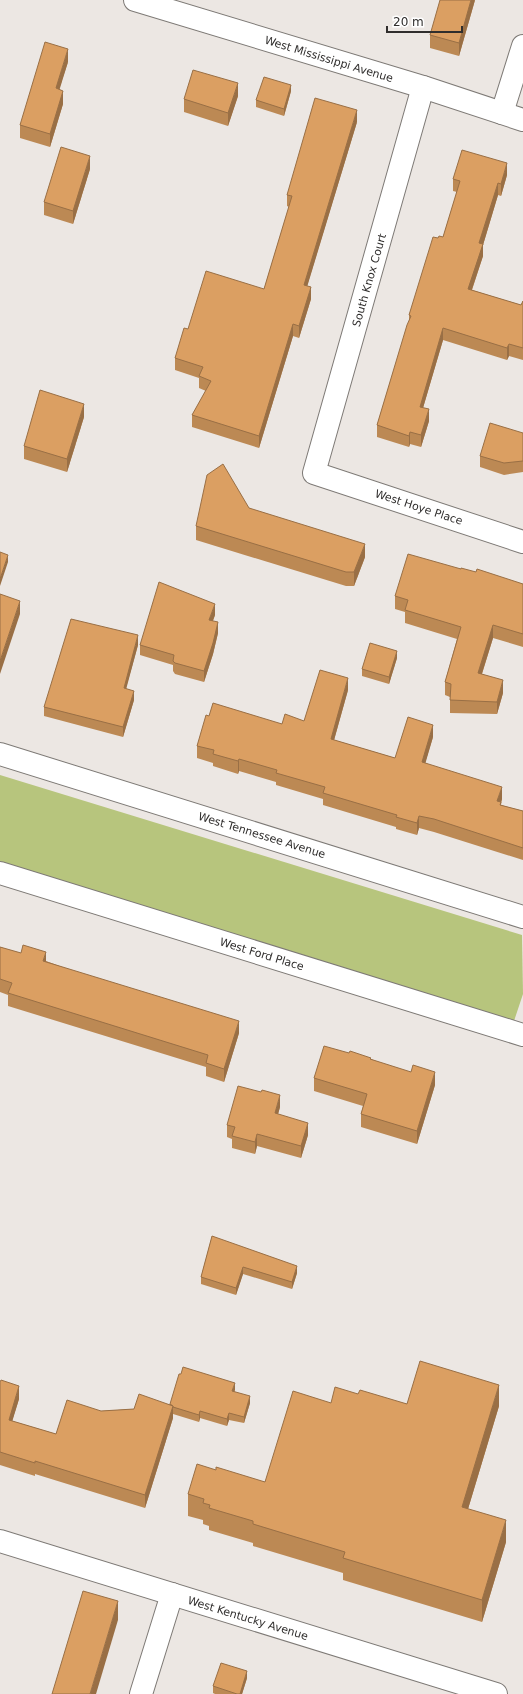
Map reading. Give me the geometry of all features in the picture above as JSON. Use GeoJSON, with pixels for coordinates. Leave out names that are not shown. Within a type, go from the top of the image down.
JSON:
{"type":"FeatureCollection","features":[{"type":"Feature","properties":{"kind":"street","name":"West Mississippi Avenue"},"geometry":{"type":"LineString","coordinates":[[135,0],[174,5],[523,120]]}},
{"type":"Feature","properties":{"kind":"street"},"geometry":{"type":"LineString","coordinates":[[502,113],[523,46]]}},
{"type":"Feature","properties":{"kind":"street","name":"South Knox Court"},"geometry":{"type":"LineString","coordinates":[[314,473],[423,87]]}},
{"type":"Feature","properties":{"kind":"street","name":"West Hoye Place"},"geometry":{"type":"LineString","coordinates":[[314,473],[523,542]]}},
{"type":"Feature","properties":{"kind":"street","name":"West Tennessee Avenue"},"geometry":{"type":"LineString","coordinates":[[0,754],[523,916]]}},
{"type":"Feature","properties":{"kind":"street","name":"West Ford Place"},"geometry":{"type":"LineString","coordinates":[[0,873],[523,1035]]}},
{"type":"Feature","properties":{"kind":"street","name":"West Kentucky Avenue"},"geometry":{"type":"LineString","coordinates":[[0,1541],[496,1694]]}},
{"type":"Feature","properties":{"kind":"street"},"geometry":{"type":"LineString","coordinates":[[141,1694],[172,1594]]}},
{"type":"Feature","properties":{"kind":"green space"},"geometry":{"type":"Polygon","coordinates":[[[0,775],[522,935],[523,994],[514,1021],[0,871],[0,775]]]}},
{"type":"Feature","properties":{"kind":"building"},"geometry":{"type":"Polygon","coordinates":[[[440,0],[471,0],[459,43],[430,35],[440,0]]]}},
{"type":"Feature","properties":{"kind":"building"},"geometry":{"type":"Polygon","coordinates":[[[45,42],[68,49],[56,88],[63,91],[50,134],[20,125],[45,42]]]}},
{"type":"Feature","properties":{"kind":"building"},"geometry":{"type":"Polygon","coordinates":[[[193,70],[238,83],[228,113],[184,99],[193,70]]]}},
{"type":"Feature","properties":{"kind":"building"},"geometry":{"type":"Polygon","coordinates":[[[264,77],[291,85],[284,109],[256,100],[264,77]]]}},
{"type":"Feature","properties":{"kind":"building"},"geometry":{"type":"Polygon","coordinates":[[[315,98],[357,110],[304,285],[311,287],[299,326],[293,324],[259,436],[192,415],[211,381],[199,376],[203,367],[175,358],[184,328],[188,329],[206,271],[264,289],[292,196],[287,195],[315,98]]]}},
{"type":"Feature","properties":{"kind":"building"},"geometry":{"type":"Polygon","coordinates":[[[61,147],[90,156],[73,211],[44,202],[61,147]]]}},
{"type":"Feature","properties":{"kind":"building"},"geometry":{"type":"Polygon","coordinates":[[[462,150],[507,163],[501,184],[498,183],[479,243],[483,244],[468,289],[521,305],[523,301],[523,348],[509,344],[507,348],[443,328],[420,407],[429,409],[421,435],[410,432],[409,436],[377,425],[411,316],[409,315],[433,237],[443,237],[460,181],[453,179],[462,150]]]}},
{"type":"Feature","properties":{"kind":"building"},"geometry":{"type":"Polygon","coordinates":[[[40,390],[84,404],[67,459],[24,446],[40,390]]]}},
{"type":"Feature","properties":{"kind":"building"},"geometry":{"type":"Polygon","coordinates":[[[490,423],[523,433],[523,461],[504,463],[480,456],[490,423]]]}},
{"type":"Feature","properties":{"kind":"building"},"geometry":{"type":"Polygon","coordinates":[[[223,464],[249,508],[365,544],[354,572],[346,572],[196,526],[207,475],[223,464]]]}},
{"type":"Feature","properties":{"kind":"building"},"geometry":{"type":"Polygon","coordinates":[[[0,552],[8,555],[0,579],[0,552]]]}},
{"type":"Feature","properties":{"kind":"building"},"geometry":{"type":"Polygon","coordinates":[[[408,554],[461,569],[476,572],[477,569],[523,584],[523,634],[493,625],[478,673],[503,680],[497,702],[450,700],[451,684],[445,682],[461,627],[405,610],[408,600],[395,596],[408,554]]]}},
{"type":"Feature","properties":{"kind":"building"},"geometry":{"type":"Polygon","coordinates":[[[159,582],[215,604],[209,620],[218,622],[204,671],[175,663],[173,661],[174,655],[140,645],[159,582]]]}},
{"type":"Feature","properties":{"kind":"building"},"geometry":{"type":"Polygon","coordinates":[[[0,594],[20,601],[0,661],[0,594]]]}},
{"type":"Feature","properties":{"kind":"building"},"geometry":{"type":"Polygon","coordinates":[[[71,619],[138,635],[124,688],[134,691],[123,727],[44,707],[71,619]]]}},
{"type":"Feature","properties":{"kind":"building"},"geometry":{"type":"Polygon","coordinates":[[[370,643],[397,651],[389,677],[362,669],[370,643]]]}},
{"type":"Feature","properties":{"kind":"building"},"geometry":{"type":"Polygon","coordinates":[[[320,670],[348,678],[331,739],[395,758],[408,717],[433,725],[422,762],[502,787],[497,801],[501,802],[500,805],[523,811],[523,848],[434,819],[419,816],[417,823],[396,817],[397,815],[323,793],[325,787],[276,773],[277,770],[239,759],[238,761],[213,754],[214,750],[197,746],[206,715],[209,716],[213,703],[282,724],[285,714],[304,721],[320,670]]]}},
{"type":"Feature","properties":{"kind":"building"},"geometry":{"type":"Polygon","coordinates":[[[23,945],[46,952],[43,961],[239,1021],[224,1069],[206,1063],[208,1055],[8,993],[12,983],[0,979],[0,947],[21,953],[23,945]]]}},
{"type":"Feature","properties":{"kind":"building"},"geometry":{"type":"Polygon","coordinates":[[[324,1046],[349,1053],[350,1051],[411,1072],[413,1065],[435,1072],[417,1131],[361,1114],[367,1094],[314,1078],[324,1046]]]}},
{"type":"Feature","properties":{"kind":"building"},"geometry":{"type":"Polygon","coordinates":[[[238,1086],[280,1095],[275,1113],[308,1123],[301,1146],[257,1134],[255,1142],[232,1136],[235,1127],[227,1125],[238,1086]]]}},
{"type":"Feature","properties":{"kind":"building"},"geometry":{"type":"Polygon","coordinates":[[[212,1236],[297,1266],[292,1282],[243,1267],[236,1288],[201,1277],[212,1236]]]}},
{"type":"Feature","properties":{"kind":"building"},"geometry":{"type":"Polygon","coordinates":[[[420,1361],[499,1385],[462,1507],[506,1520],[482,1600],[343,1558],[345,1552],[253,1524],[253,1521],[209,1508],[210,1505],[203,1503],[204,1499],[188,1494],[197,1464],[216,1470],[216,1467],[265,1482],[293,1391],[331,1403],[335,1387],[358,1394],[360,1390],[407,1404],[420,1361]]]}},
{"type":"Feature","properties":{"kind":"building"},"geometry":{"type":"Polygon","coordinates":[[[183,1367],[235,1383],[232,1391],[250,1396],[244,1417],[229,1413],[227,1419],[200,1411],[199,1415],[173,1407],[170,1404],[179,1374],[181,1374],[183,1367]]]}},
{"type":"Feature","properties":{"kind":"building"},"geometry":{"type":"Polygon","coordinates":[[[1,1380],[19,1386],[9,1420],[56,1434],[67,1400],[101,1411],[134,1409],[139,1394],[173,1406],[145,1495],[35,1461],[35,1463],[0,1452],[1,1380]]]}},
{"type":"Feature","properties":{"kind":"building"},"geometry":{"type":"Polygon","coordinates":[[[83,1591],[118,1601],[90,1694],[52,1694],[83,1591]]]}},
{"type":"Feature","properties":{"kind":"building"},"geometry":{"type":"Polygon","coordinates":[[[221,1663],[247,1671],[240,1694],[213,1686],[221,1663]]]}}]}
